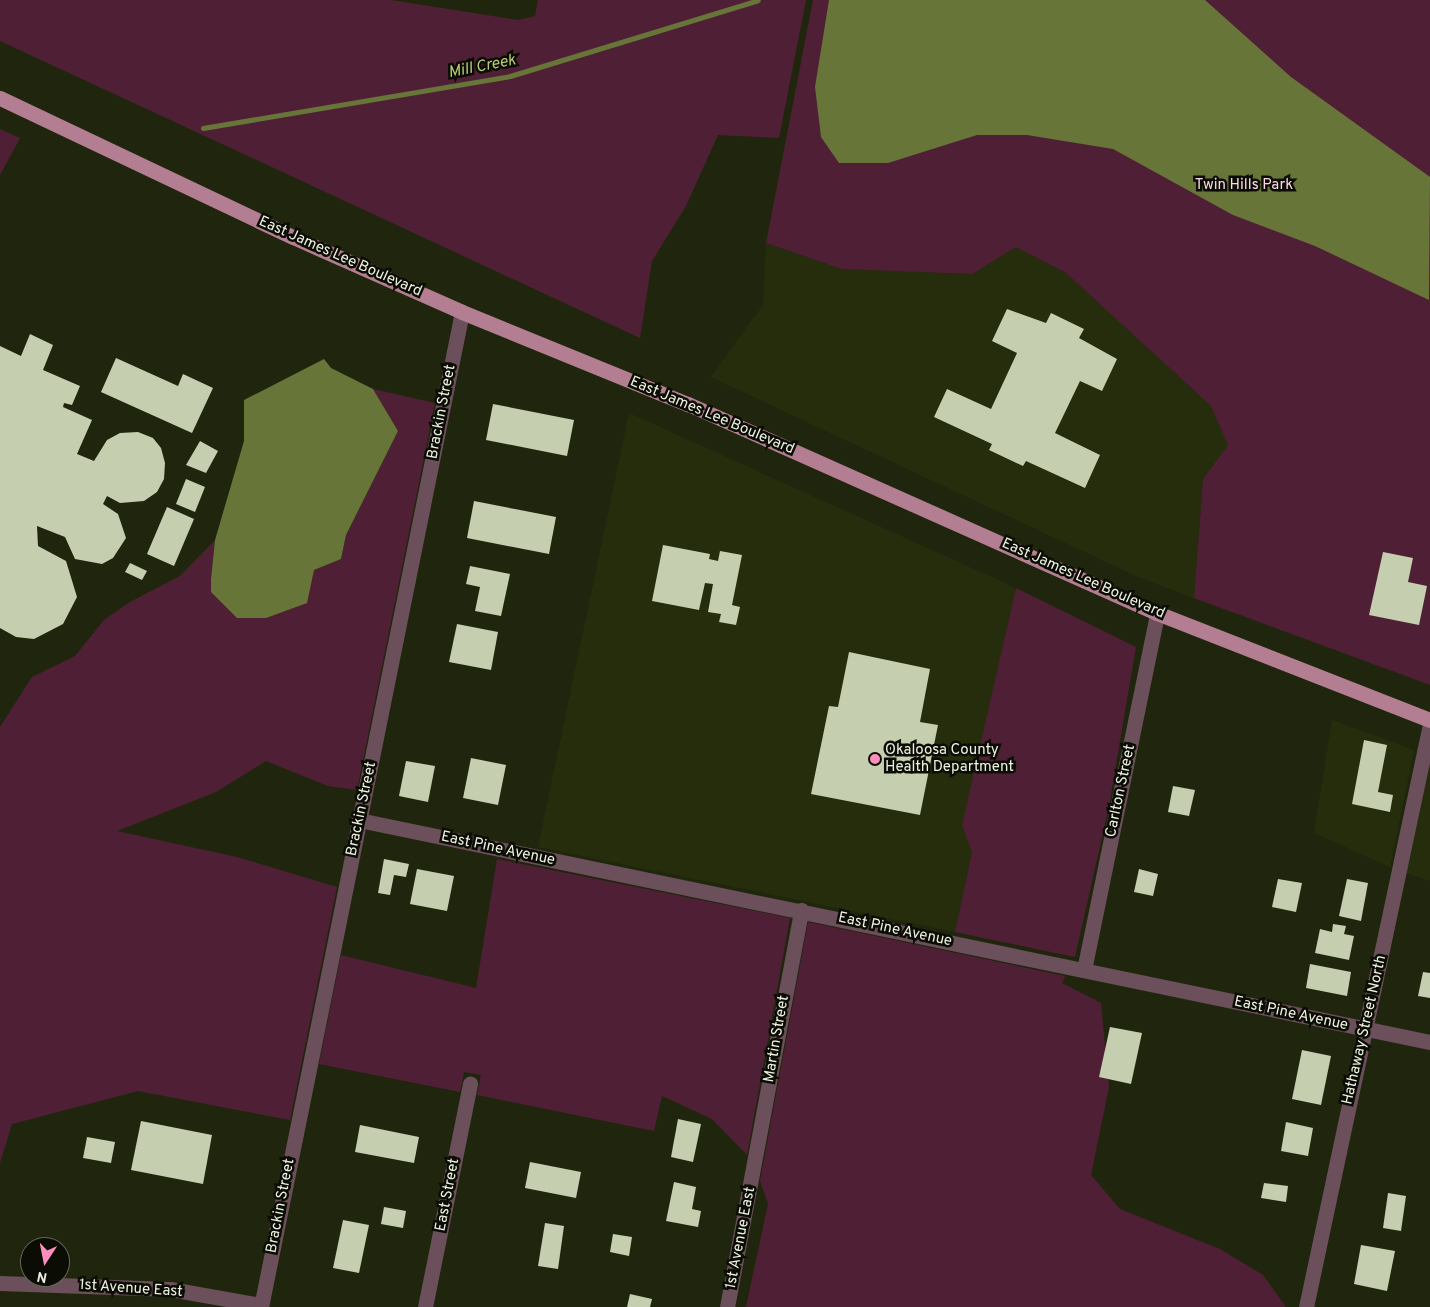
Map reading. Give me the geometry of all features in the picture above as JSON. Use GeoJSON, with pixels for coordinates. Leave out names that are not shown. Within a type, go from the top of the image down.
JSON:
{"type":"FeatureCollection","features":[{"type":"Feature","properties":{"kind":"main road","name":"East James Lee Boulevard"},"geometry":{"type":"LineString","coordinates":[[0,98],[293,238],[462,312],[688,404],[1157,613],[1430,720]]}},
{"type":"Feature","properties":{"kind":"street","name":"Brackin Street"},"geometry":{"type":"LineString","coordinates":[[261,1306],[462,312]]}},
{"type":"Feature","properties":{"kind":"street","name":"Carlton Street"},"geometry":{"type":"LineString","coordinates":[[1084,970],[1157,613]]}},
{"type":"Feature","properties":{"kind":"street","name":"Hathaway Street North"},"geometry":{"type":"LineString","coordinates":[[1306,1307],[1353,1080],[1368,1030],[1414,785],[1430,724]]}},
{"type":"Feature","properties":{"kind":"street","name":"East Pine Avenue"},"geometry":{"type":"LineString","coordinates":[[360,820],[1430,1042]]}},
{"type":"Feature","properties":{"kind":"street","name":"Martin Street"},"geometry":{"type":"LineString","coordinates":[[753,1169],[801,910]]}},
{"type":"Feature","properties":{"kind":"street","name":"East Street"},"geometry":{"type":"LineString","coordinates":[[426,1307],[470,1084]]}},
{"type":"Feature","properties":{"kind":"street","name":"1st Avenue East"},"geometry":{"type":"LineString","coordinates":[[727,1307],[753,1169]]}},
{"type":"Feature","properties":{"kind":"street","name":"1st Avenue East"},"geometry":{"type":"LineString","coordinates":[[0,1283],[170,1289],[261,1306]]}},
{"type":"Feature","properties":{"kind":"shaded area"},"geometry":{"type":"Polygon","coordinates":[[[829,0],[1205,0],[1291,77],[1430,177],[1429,300],[1315,246],[1233,215],[1113,149],[1027,135],[977,135],[888,163],[839,163],[821,137],[815,87],[829,0]]]}},
{"type":"Feature","properties":{"kind":"shaded area"},"geometry":{"type":"Polygon","coordinates":[[[766,243],[842,269],[972,274],[1016,247],[1066,273],[1211,406],[1228,445],[1203,479],[1194,598],[1138,577],[711,377],[763,305],[766,243]]]}},
{"type":"Feature","properties":{"kind":"shaded area"},"geometry":{"type":"Polygon","coordinates":[[[324,359],[331,368],[373,389],[398,431],[346,535],[341,559],[314,570],[307,603],[266,618],[237,618],[211,592],[211,579],[215,540],[244,441],[244,400],[324,359]]]}},
{"type":"Feature","properties":{"kind":"shaded area"},"geometry":{"type":"Polygon","coordinates":[[[629,413],[1016,588],[962,825],[972,851],[955,932],[538,847],[629,413]]]}},
{"type":"Feature","properties":{"kind":"shaded area"},"geometry":{"type":"Polygon","coordinates":[[[1332,720],[1414,750],[1390,867],[1314,833],[1332,720]]]}},
{"type":"Feature","properties":{"kind":"shaded area"},"geometry":{"type":"Polygon","coordinates":[[[1430,759],[1430,881],[1406,873],[1430,759]]]}},
{"type":"Feature","properties":{"kind":"green space"},"geometry":{"type":"Polygon","coordinates":[[[0,0],[391,0],[518,20],[535,16],[538,0],[806,0],[779,138],[718,135],[686,206],[652,261],[640,338],[0,41],[0,0]]]}},
{"type":"Feature","properties":{"kind":"green space","name":"Twin Hills Park"},"geometry":{"type":"Polygon","coordinates":[[[813,0],[1430,0],[1430,685],[1194,598],[1203,479],[1228,445],[1211,406],[1066,273],[1016,247],[972,274],[842,269],[766,243],[813,0]]]}},
{"type":"Feature","properties":{"kind":"green space"},"geometry":{"type":"Polygon","coordinates":[[[0,129],[20,138],[0,175],[0,129]]]}},
{"type":"Feature","properties":{"kind":"green space"},"geometry":{"type":"Polygon","coordinates":[[[373,389],[435,403],[357,790],[328,786],[266,761],[216,792],[117,831],[237,857],[337,887],[290,1120],[138,1091],[12,1124],[0,1163],[0,727],[32,677],[75,656],[104,620],[130,602],[180,576],[215,540],[211,579],[314,570],[341,559],[346,535],[398,431],[373,389]]]}},
{"type":"Feature","properties":{"kind":"green space"},"geometry":{"type":"Polygon","coordinates":[[[1016,588],[1136,647],[1109,806],[1075,957],[955,932],[972,852],[962,825],[1016,588]]]}},
{"type":"Feature","properties":{"kind":"green space"},"geometry":{"type":"Polygon","coordinates":[[[497,859],[790,918],[747,1155],[712,1119],[662,1096],[654,1131],[477,1095],[481,1075],[464,1072],[460,1092],[319,1064],[341,955],[476,988],[497,859]]]}},
{"type":"Feature","properties":{"kind":"green space"},"geometry":{"type":"Polygon","coordinates":[[[808,922],[1065,976],[1062,983],[1101,1003],[1109,1087],[1091,1175],[1120,1209],[1220,1249],[1263,1275],[1286,1307],[746,1307],[768,1204],[760,1181],[808,922]]]}},
{"type":"Feature","properties":{"kind":"building"},"geometry":{"type":"Polygon","coordinates":[[[1007,309],[1046,323],[1051,313],[1084,329],[1079,338],[1117,359],[1102,391],[1080,381],[1055,433],[1100,455],[1085,488],[1026,461],[1023,466],[989,450],[992,444],[934,417],[947,389],[991,409],[1017,353],[992,341],[1007,309]]]}},
{"type":"Feature","properties":{"kind":"building"},"geometry":{"type":"Polygon","coordinates":[[[30,334],[53,345],[43,370],[80,386],[72,405],[64,403],[63,407],[92,420],[77,454],[94,461],[107,440],[120,433],[138,432],[153,438],[161,448],[165,463],[164,479],[157,492],[144,501],[120,503],[107,496],[103,504],[118,514],[126,538],[113,558],[102,564],[75,559],[65,537],[37,526],[38,546],[66,561],[77,597],[63,624],[34,639],[16,637],[0,628],[0,346],[21,356],[30,334]]]}},
{"type":"Feature","properties":{"kind":"building"},"geometry":{"type":"Polygon","coordinates":[[[116,358],[178,386],[183,374],[213,388],[192,433],[101,392],[116,358]]]}},
{"type":"Feature","properties":{"kind":"building"},"geometry":{"type":"Polygon","coordinates":[[[493,404],[574,420],[567,456],[486,440],[493,404]]]}},
{"type":"Feature","properties":{"kind":"building"},"geometry":{"type":"Polygon","coordinates":[[[200,441],[218,451],[206,473],[186,465],[200,441]]]}},
{"type":"Feature","properties":{"kind":"building"},"geometry":{"type":"Polygon","coordinates":[[[186,479],[205,487],[195,512],[176,504],[186,479]]]}},
{"type":"Feature","properties":{"kind":"building"},"geometry":{"type":"Polygon","coordinates":[[[474,501],[556,517],[549,554],[467,538],[474,501]]]}},
{"type":"Feature","properties":{"kind":"building"},"geometry":{"type":"Polygon","coordinates":[[[167,507],[194,519],[174,566],[147,554],[167,507]]]}},
{"type":"Feature","properties":{"kind":"building"},"geometry":{"type":"Polygon","coordinates":[[[663,545],[710,554],[709,559],[718,561],[720,551],[742,555],[732,605],[740,607],[736,625],[719,622],[721,614],[708,612],[713,584],[705,583],[699,610],[652,601],[663,545]]]}},
{"type":"Feature","properties":{"kind":"building"},"geometry":{"type":"Polygon","coordinates":[[[1383,552],[1413,558],[1408,582],[1427,586],[1419,625],[1369,615],[1383,552]]]}},
{"type":"Feature","properties":{"kind":"building"},"geometry":{"type":"Polygon","coordinates":[[[130,563],[147,571],[142,580],[125,572],[130,563]]]}},
{"type":"Feature","properties":{"kind":"building"},"geometry":{"type":"Polygon","coordinates":[[[470,566],[510,574],[501,616],[475,611],[480,587],[466,584],[470,566]]]}},
{"type":"Feature","properties":{"kind":"building"},"geometry":{"type":"Polygon","coordinates":[[[457,624],[498,632],[491,670],[449,662],[457,624]]]}},
{"type":"Feature","properties":{"kind":"building","name":"Okaloosa County Health Department"},"geometry":{"type":"Polygon","coordinates":[[[849,652],[930,669],[920,722],[938,725],[920,815],[811,794],[829,706],[838,707],[849,652]]]}},
{"type":"Feature","properties":{"kind":"building"},"geometry":{"type":"Polygon","coordinates":[[[1364,740],[1387,745],[1378,792],[1393,795],[1390,812],[1352,804],[1364,740]]]}},
{"type":"Feature","properties":{"kind":"building"},"geometry":{"type":"Polygon","coordinates":[[[471,758],[506,765],[498,805],[463,798],[471,758]]]}},
{"type":"Feature","properties":{"kind":"building"},"geometry":{"type":"Polygon","coordinates":[[[406,761],[435,766],[428,802],[399,796],[406,761]]]}},
{"type":"Feature","properties":{"kind":"building"},"geometry":{"type":"Polygon","coordinates":[[[1173,786],[1195,790],[1189,816],[1168,812],[1173,786]]]}},
{"type":"Feature","properties":{"kind":"building"},"geometry":{"type":"Polygon","coordinates":[[[384,859],[409,864],[406,877],[394,875],[390,895],[378,893],[384,859]]]}},
{"type":"Feature","properties":{"kind":"building"},"geometry":{"type":"Polygon","coordinates":[[[417,869],[454,876],[447,911],[410,904],[417,869]]]}},
{"type":"Feature","properties":{"kind":"building"},"geometry":{"type":"Polygon","coordinates":[[[1139,869],[1158,874],[1153,896],[1134,892],[1139,869]]]}},
{"type":"Feature","properties":{"kind":"building"},"geometry":{"type":"Polygon","coordinates":[[[1278,879],[1302,883],[1296,912],[1272,907],[1278,879]]]}},
{"type":"Feature","properties":{"kind":"building"},"geometry":{"type":"Polygon","coordinates":[[[1347,879],[1368,883],[1361,921],[1339,916],[1347,879]]]}},
{"type":"Feature","properties":{"kind":"building"},"geometry":{"type":"Polygon","coordinates":[[[1333,924],[1346,926],[1344,934],[1354,936],[1349,960],[1315,953],[1320,929],[1332,932],[1333,924]]]}},
{"type":"Feature","properties":{"kind":"building"},"geometry":{"type":"Polygon","coordinates":[[[1310,964],[1351,972],[1347,996],[1306,988],[1310,964]]]}},
{"type":"Feature","properties":{"kind":"building"},"geometry":{"type":"Polygon","coordinates":[[[1423,972],[1430,973],[1430,998],[1418,996],[1423,972]]]}},
{"type":"Feature","properties":{"kind":"building"},"geometry":{"type":"Polygon","coordinates":[[[1110,1027],[1142,1033],[1131,1084],[1099,1077],[1110,1027]]]}},
{"type":"Feature","properties":{"kind":"building"},"geometry":{"type":"Polygon","coordinates":[[[1302,1050],[1331,1056],[1321,1105],[1292,1099],[1302,1050]]]}},
{"type":"Feature","properties":{"kind":"building"},"geometry":{"type":"Polygon","coordinates":[[[678,1119],[701,1124],[693,1162],[671,1157],[678,1119]]]}},
{"type":"Feature","properties":{"kind":"building"},"geometry":{"type":"Polygon","coordinates":[[[141,1121],[212,1135],[203,1184],[131,1170],[141,1121]]]}},
{"type":"Feature","properties":{"kind":"building"},"geometry":{"type":"Polygon","coordinates":[[[1286,1122],[1313,1128],[1308,1156],[1281,1151],[1286,1122]]]}},
{"type":"Feature","properties":{"kind":"building"},"geometry":{"type":"Polygon","coordinates":[[[360,1125],[419,1137],[414,1163],[355,1152],[360,1125]]]}},
{"type":"Feature","properties":{"kind":"building"},"geometry":{"type":"Polygon","coordinates":[[[87,1137],[115,1142],[111,1163],[83,1158],[87,1137]]]}},
{"type":"Feature","properties":{"kind":"building"},"geometry":{"type":"Polygon","coordinates":[[[530,1162],[581,1172],[576,1198],[525,1188],[530,1162]]]}},
{"type":"Feature","properties":{"kind":"building"},"geometry":{"type":"Polygon","coordinates":[[[674,1182],[696,1187],[692,1209],[701,1211],[698,1227],[666,1221],[674,1182]]]}},
{"type":"Feature","properties":{"kind":"building"},"geometry":{"type":"Polygon","coordinates":[[[1264,1183],[1288,1186],[1286,1202],[1261,1198],[1264,1183]]]}},
{"type":"Feature","properties":{"kind":"building"},"geometry":{"type":"Polygon","coordinates":[[[1388,1193],[1406,1196],[1401,1231],[1383,1228],[1388,1193]]]}},
{"type":"Feature","properties":{"kind":"building"},"geometry":{"type":"Polygon","coordinates":[[[384,1207],[406,1211],[403,1228],[381,1224],[384,1207]]]}},
{"type":"Feature","properties":{"kind":"building"},"geometry":{"type":"Polygon","coordinates":[[[343,1220],[369,1225],[359,1273],[333,1268],[343,1220]]]}},
{"type":"Feature","properties":{"kind":"building"},"geometry":{"type":"Polygon","coordinates":[[[545,1223],[564,1226],[558,1269],[538,1266],[545,1223]]]}},
{"type":"Feature","properties":{"kind":"building"},"geometry":{"type":"Polygon","coordinates":[[[613,1234],[632,1237],[629,1256],[610,1252],[613,1234]]]}},
{"type":"Feature","properties":{"kind":"building"},"geometry":{"type":"Polygon","coordinates":[[[1361,1245],[1395,1251],[1387,1291],[1354,1284],[1361,1245]]]}},
{"type":"Feature","properties":{"kind":"building"},"geometry":{"type":"Polygon","coordinates":[[[630,1294],[652,1299],[650,1307],[627,1307],[630,1294]]]}},
{"type":"Feature","properties":{"kind":"waterway","name":"Mill Creek"},"geometry":{"type":"LineString","coordinates":[[203,128],[510,76],[758,0]]}},
{"type":"Feature","properties":{"kind":"place","name":"Okaloosa County Health Department"},"geometry":{"type":"Point","coordinates":[875,759]}}]}
